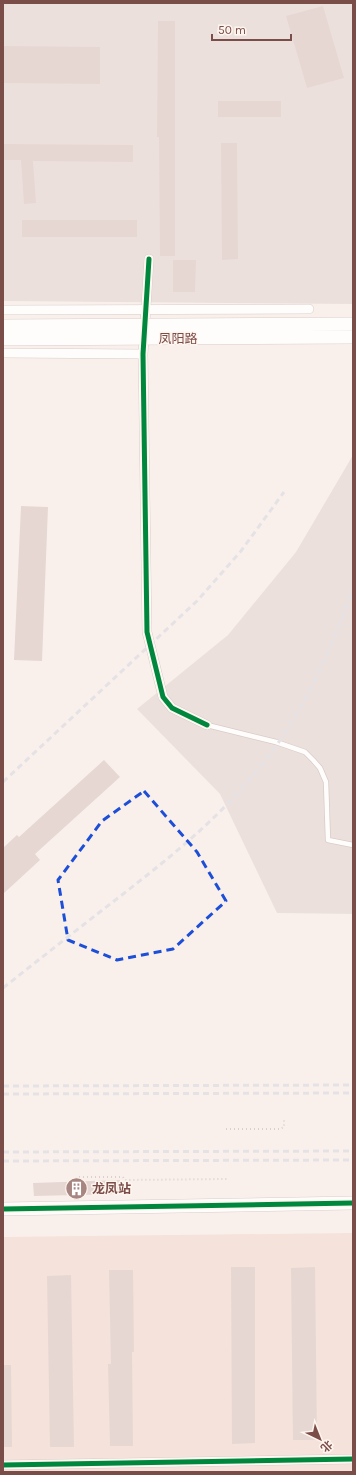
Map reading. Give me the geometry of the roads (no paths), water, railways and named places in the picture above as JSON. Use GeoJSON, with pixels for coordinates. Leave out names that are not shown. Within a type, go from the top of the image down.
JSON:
{"type":"FeatureCollection","features":[{"type":"Feature","properties":{"kind":"main road","name":"凤阳路"},"geometry":{"type":"LineString","coordinates":[[3,326],[353,324]]}},
{"type":"Feature","properties":{"kind":"main road","name":"凤阳路"},"geometry":{"type":"LineString","coordinates":[[3,339],[353,337]]}},
{"type":"Feature","properties":{"kind":"main road"},"geometry":{"type":"LineString","coordinates":[[3,1209],[353,1203]]}},
{"type":"Feature","properties":{"kind":"street"},"geometry":{"type":"LineString","coordinates":[[149,259],[142,354],[146,632],[163,697],[172,708],[207,726]]}},
{"type":"Feature","properties":{"kind":"street"},"geometry":{"type":"LineString","coordinates":[[3,310],[309,309]]}},
{"type":"Feature","properties":{"kind":"street"},"geometry":{"type":"LineString","coordinates":[[3,353],[142,354]]}},
{"type":"Feature","properties":{"kind":"street"},"geometry":{"type":"LineString","coordinates":[[3,1465],[353,1459]]}},
{"type":"Feature","properties":{"kind":"lane"},"geometry":{"type":"LineString","coordinates":[[207,726],[276,742],[304,752],[320,768],[326,782],[328,840],[353,845]]}},
{"type":"Feature","properties":{"kind":"railway"},"geometry":{"type":"LineString","coordinates":[[3,782],[197,601],[241,551],[284,492]]}},
{"type":"Feature","properties":{"kind":"railway"},"geometry":{"type":"LineString","coordinates":[[3,988],[173,854],[208,824],[256,772],[287,730],[313,684],[324,661],[353,588]]}},
{"type":"Feature","properties":{"kind":"railway"},"geometry":{"type":"LineString","coordinates":[[3,1086],[353,1085]]}},
{"type":"Feature","properties":{"kind":"railway"},"geometry":{"type":"LineString","coordinates":[[3,1094],[353,1093]]}},
{"type":"Feature","properties":{"kind":"railway"},"geometry":{"type":"LineString","coordinates":[[3,1152],[353,1151]]}},
{"type":"Feature","properties":{"kind":"railway"},"geometry":{"type":"LineString","coordinates":[[3,1161],[353,1160]]}},
{"type":"Feature","properties":{"kind":"place","name":"龙凤站"},"geometry":{"type":"Point","coordinates":[77,1188]}}]}
